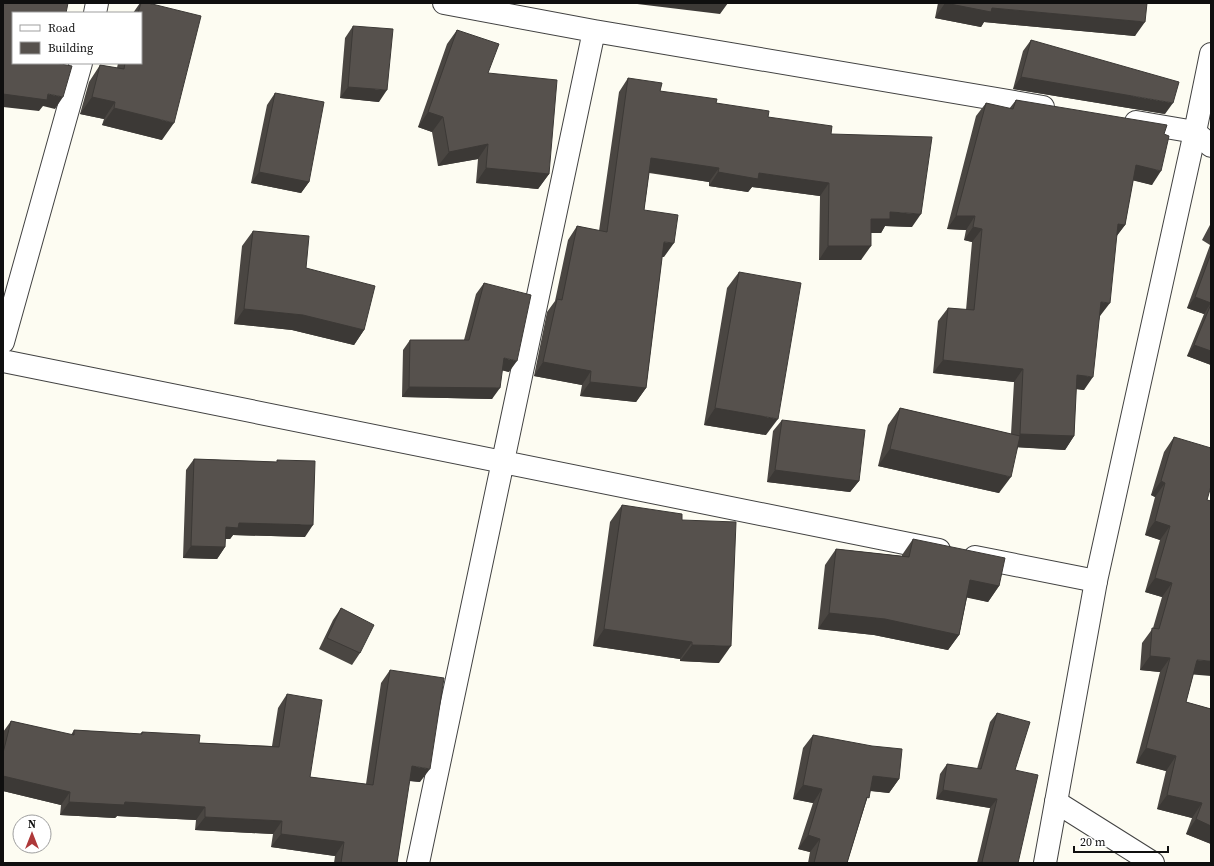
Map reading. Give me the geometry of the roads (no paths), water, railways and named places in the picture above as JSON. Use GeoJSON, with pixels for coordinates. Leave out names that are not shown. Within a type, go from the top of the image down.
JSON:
{"type":"FeatureCollection","features":[{"type":"Feature","properties":{"kind":"street"},"geometry":{"type":"LineString","coordinates":[[444,3],[594,31],[1062,110]]}},
{"type":"Feature","properties":{"kind":"street"},"geometry":{"type":"LineString","coordinates":[[418,863],[594,31]]}},
{"type":"Feature","properties":{"kind":"street"},"geometry":{"type":"LineString","coordinates":[[1045,863],[1096,581],[1203,139],[1211,54]]}},
{"type":"Feature","properties":{"kind":"street"},"geometry":{"type":"LineString","coordinates":[[3,342],[81,64]]}},
{"type":"Feature","properties":{"kind":"street"},"geometry":{"type":"LineString","coordinates":[[1117,119],[1203,139]]}},
{"type":"Feature","properties":{"kind":"street"},"geometry":{"type":"LineString","coordinates":[[3,361],[1096,581]]}},
{"type":"Feature","properties":{"kind":"street"},"geometry":{"type":"LineString","coordinates":[[1056,802],[1153,863]]}}]}
